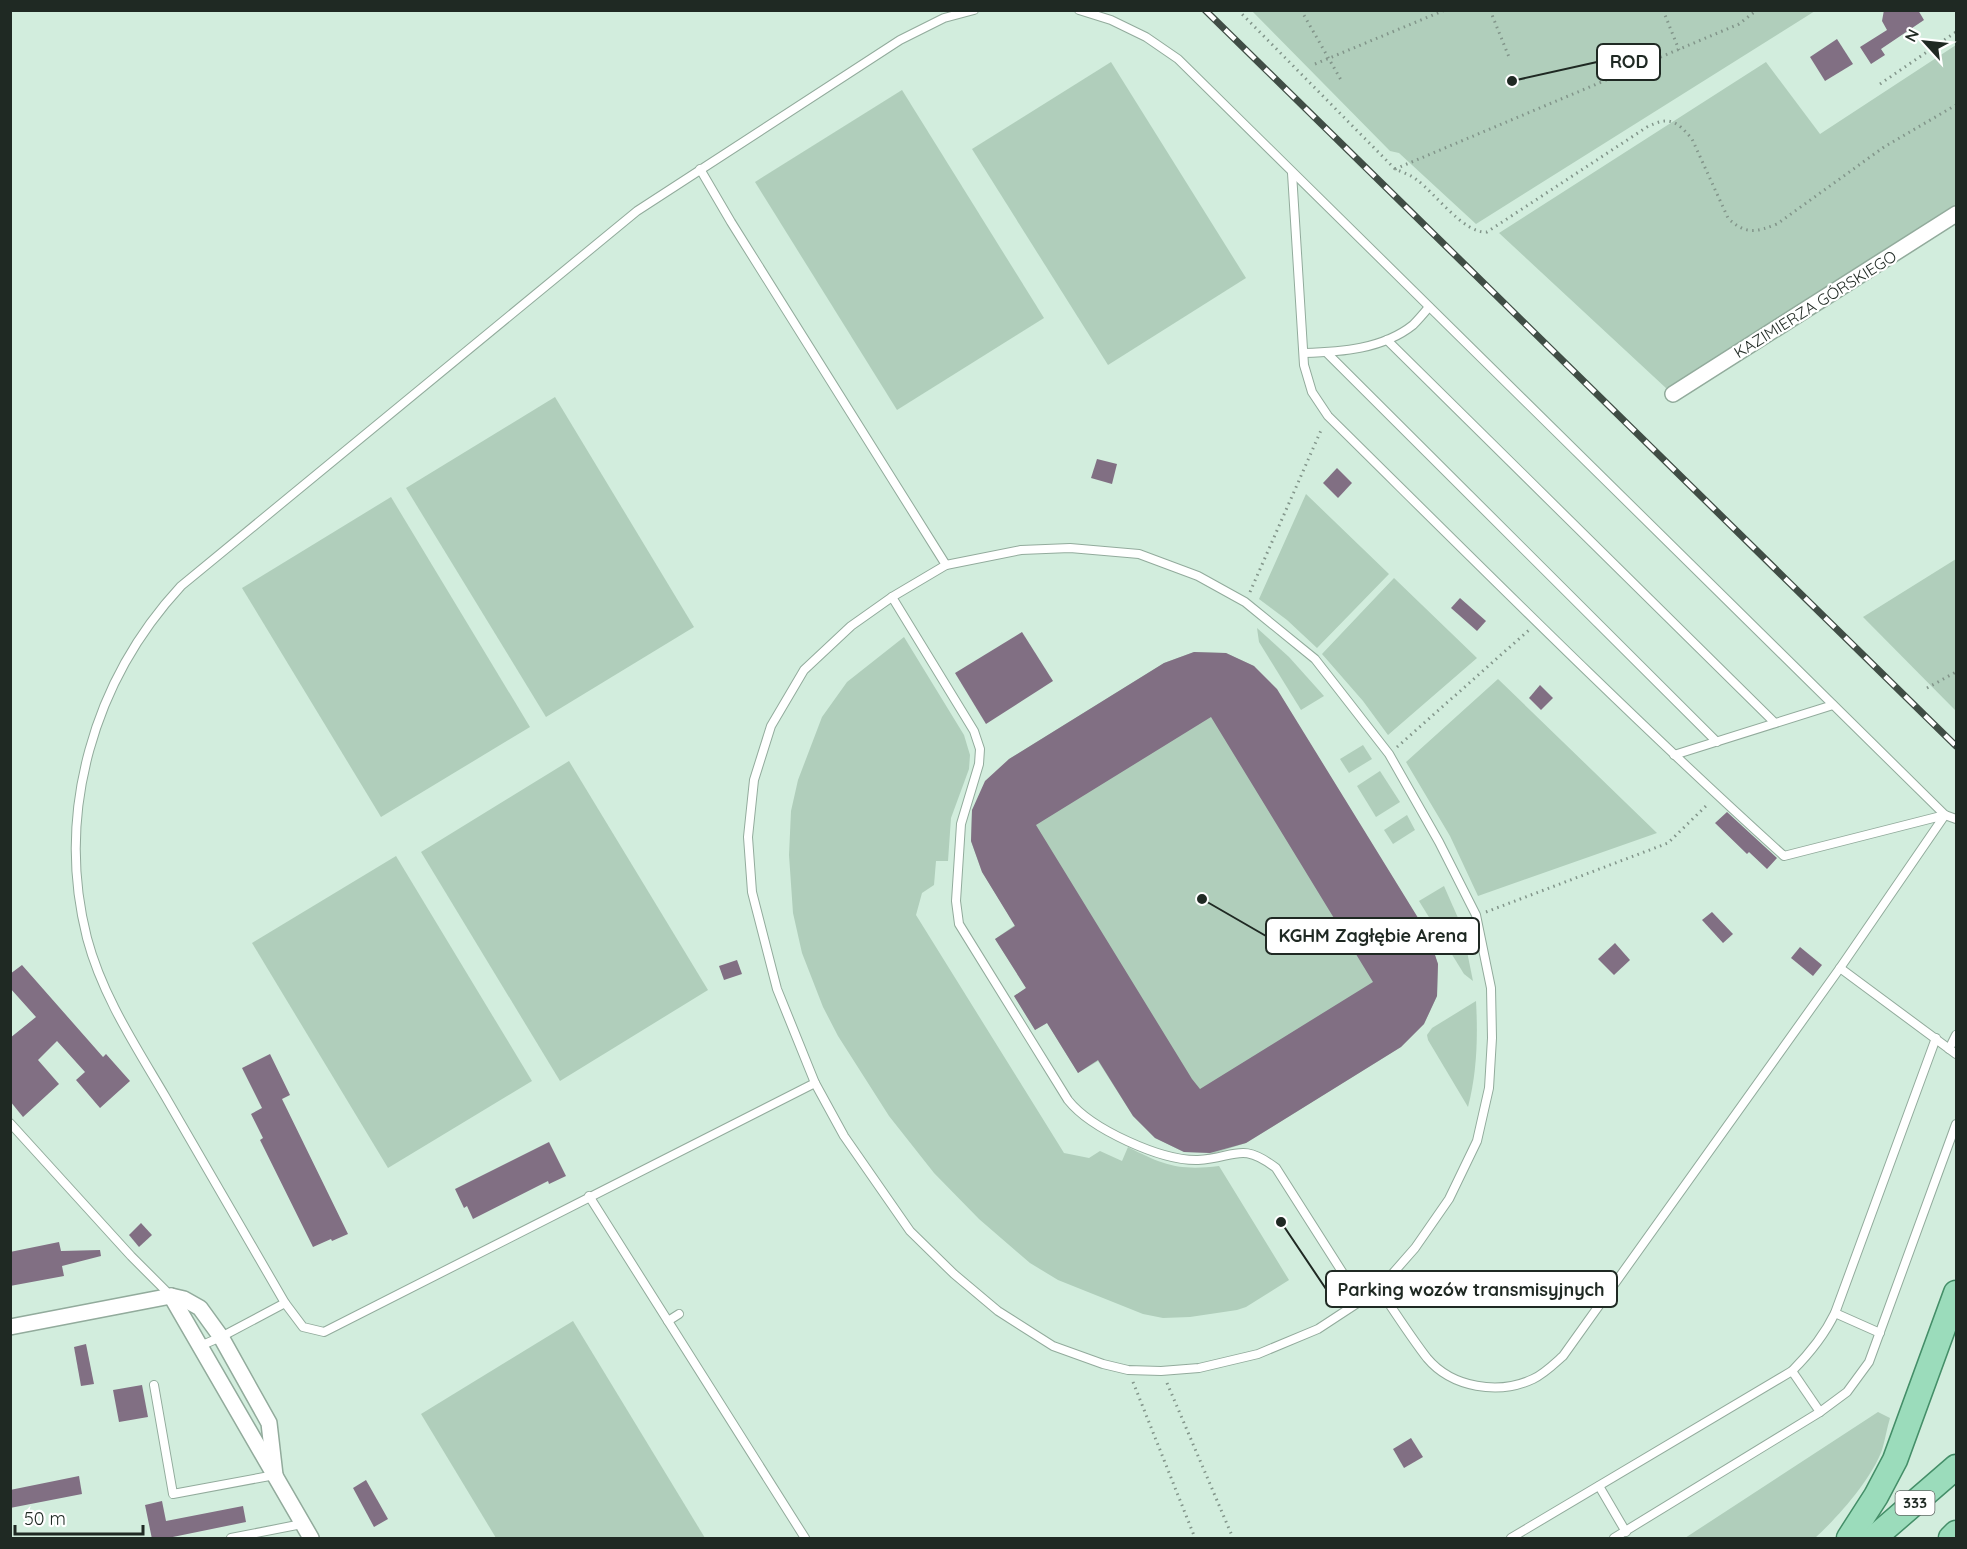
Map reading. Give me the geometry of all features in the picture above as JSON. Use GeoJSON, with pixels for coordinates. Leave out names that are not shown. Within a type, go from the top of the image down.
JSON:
{"type":"FeatureCollection","features":[{"type":"Feature","properties":{"kind":"main road"},"geometry":{"type":"LineString","coordinates":[[1849,1539],[1876,1496],[1897,1456],[1956,1293]]}},
{"type":"Feature","properties":{"kind":"main road","name":"333"},"geometry":{"type":"LineString","coordinates":[[1874,1539],[1956,1467]]}},
{"type":"Feature","properties":{"kind":"main road"},"geometry":{"type":"LineString","coordinates":[[1951,1539],[1956,1533]]}},
{"type":"Feature","properties":{"kind":"street","name":"KAZIMIERZA GÓRSKIEGO"},"geometry":{"type":"LineString","coordinates":[[1673,394],[1956,214]]}},
{"type":"Feature","properties":{"kind":"street"},"geometry":{"type":"LineString","coordinates":[[10,1327],[171,1296],[184,1299],[200,1308],[222,1337],[269,1423],[275,1475]]}},
{"type":"Feature","properties":{"kind":"street"},"geometry":{"type":"LineString","coordinates":[[171,1296],[311,1539]]}},
{"type":"Feature","properties":{"kind":"lane"},"geometry":{"type":"LineString","coordinates":[[815,1083],[324,1332],[303,1327],[285,1303],[111,1003],[87,939],[80,901],[77,872],[77,811],[88,752],[102,711],[129,655],[162,607],[182,586],[637,211],[900,40],[944,18],[974,10]]}},
{"type":"Feature","properties":{"kind":"lane"},"geometry":{"type":"LineString","coordinates":[[1079,10],[1111,20],[1146,37],[1178,59],[1945,815],[1956,819]]}},
{"type":"Feature","properties":{"kind":"lane"},"geometry":{"type":"LineString","coordinates":[[700,169],[946,565]]}},
{"type":"Feature","properties":{"kind":"lane"},"geometry":{"type":"LineString","coordinates":[[1292,173],[1304,365],[1312,392],[1328,416],[1537,622],[1717,796],[1784,856],[1945,815]]}},
{"type":"Feature","properties":{"kind":"lane"},"geometry":{"type":"LineString","coordinates":[[1304,353],[1355,349],[1387,340],[1412,325],[1429,308]]}},
{"type":"Feature","properties":{"kind":"lane"},"geometry":{"type":"LineString","coordinates":[[1387,340],[1775,723]]}},
{"type":"Feature","properties":{"kind":"lane"},"geometry":{"type":"LineString","coordinates":[[1327,353],[1716,741]]}},
{"type":"Feature","properties":{"kind":"lane"},"geometry":{"type":"LineString","coordinates":[[1070,548],[1139,554],[1198,576],[1245,602],[1316,659],[1389,754],[1439,842],[1476,915],[1491,987],[1492,1038],[1489,1088],[1477,1141],[1449,1199],[1415,1248],[1379,1289],[1318,1329],[1258,1354],[1199,1368],[1161,1371],[1128,1370],[1103,1364],[1053,1346],[998,1311],[954,1274],[910,1231],[844,1136],[815,1083],[777,989],[752,892],[748,837],[754,780],[771,726],[804,670],[851,626],[892,597],[946,565],[1021,550],[1070,548]]}},
{"type":"Feature","properties":{"kind":"lane"},"geometry":{"type":"LineString","coordinates":[[892,597],[974,731],[980,749],[979,764],[961,824],[956,901],[959,924],[1068,1100],[1077,1111],[1095,1124],[1167,1156],[1197,1160],[1245,1152],[1262,1157],[1276,1168],[1360,1300]]}},
{"type":"Feature","properties":{"kind":"lane"},"geometry":{"type":"LineString","coordinates":[[1674,755],[1833,705]]}},
{"type":"Feature","properties":{"kind":"lane"},"geometry":{"type":"LineString","coordinates":[[1379,1289],[1428,1359],[1450,1377],[1477,1387],[1509,1388],[1536,1378],[1563,1356],[1840,968],[1945,815]]}},
{"type":"Feature","properties":{"kind":"lane"},"geometry":{"type":"LineString","coordinates":[[1840,968],[1953,1052],[1956,1035]]}},
{"type":"Feature","properties":{"kind":"lane"},"geometry":{"type":"LineString","coordinates":[[1511,1539],[1792,1371],[1823,1337],[1835,1313],[1936,1038]]}},
{"type":"Feature","properties":{"kind":"lane"},"geometry":{"type":"LineString","coordinates":[[10,1123],[131,1256],[171,1296]]}},
{"type":"Feature","properties":{"kind":"lane"},"geometry":{"type":"LineString","coordinates":[[1614,1539],[1820,1412],[1847,1392],[1869,1362],[1881,1333],[1956,1124]]}},
{"type":"Feature","properties":{"kind":"lane"},"geometry":{"type":"LineString","coordinates":[[589,1196],[805,1539]]}},
{"type":"Feature","properties":{"kind":"lane"},"geometry":{"type":"LineString","coordinates":[[200,1346],[222,1337],[285,1303]]}},
{"type":"Feature","properties":{"kind":"lane"},"geometry":{"type":"LineString","coordinates":[[1835,1313],[1881,1333]]}},
{"type":"Feature","properties":{"kind":"lane"},"geometry":{"type":"LineString","coordinates":[[668,1321],[679,1314]]}},
{"type":"Feature","properties":{"kind":"lane"},"geometry":{"type":"LineString","coordinates":[[1792,1371],[1820,1412]]}},
{"type":"Feature","properties":{"kind":"lane"},"geometry":{"type":"LineString","coordinates":[[154,1385],[173,1494],[275,1475]]}},
{"type":"Feature","properties":{"kind":"lane"},"geometry":{"type":"LineString","coordinates":[[1599,1486],[1626,1532]]}},
{"type":"Feature","properties":{"kind":"lane"},"geometry":{"type":"LineString","coordinates":[[231,1539],[302,1524]]}},
{"type":"Feature","properties":{"kind":"path"},"geometry":{"type":"LineString","coordinates":[[1238,10],[1395,169],[1415,179],[1474,231],[1487,232],[1662,119],[1674,122],[1683,128],[1692,139],[1728,218],[1736,226],[1761,231],[1777,224],[1884,147],[1956,105]]}},
{"type":"Feature","properties":{"kind":"path"},"geometry":{"type":"LineString","coordinates":[[1301,10],[1341,80]]}},
{"type":"Feature","properties":{"kind":"path"},"geometry":{"type":"LineString","coordinates":[[1315,63],[1445,10]]}},
{"type":"Feature","properties":{"kind":"path"},"geometry":{"type":"LineString","coordinates":[[1490,10],[1509,57]]}},
{"type":"Feature","properties":{"kind":"path"},"geometry":{"type":"LineString","coordinates":[[1663,10],[1679,50]]}},
{"type":"Feature","properties":{"kind":"path"},"geometry":{"type":"LineString","coordinates":[[1395,169],[1739,24],[1757,10]]}},
{"type":"Feature","properties":{"kind":"path"},"geometry":{"type":"LineString","coordinates":[[1880,84],[1956,32]]}},
{"type":"Feature","properties":{"kind":"path"},"geometry":{"type":"LineString","coordinates":[[1245,602],[1328,416]]}},
{"type":"Feature","properties":{"kind":"path"},"geometry":{"type":"LineString","coordinates":[[1389,754],[1537,622]]}},
{"type":"Feature","properties":{"kind":"path"},"geometry":{"type":"LineString","coordinates":[[1927,688],[1956,672]]}},
{"type":"Feature","properties":{"kind":"path"},"geometry":{"type":"LineString","coordinates":[[1476,915],[1668,843],[1717,796]]}},
{"type":"Feature","properties":{"kind":"path"},"geometry":{"type":"LineString","coordinates":[[1128,1370],[1195,1539]]}},
{"type":"Feature","properties":{"kind":"path"},"geometry":{"type":"LineString","coordinates":[[1161,1371],[1233,1539]]}},
{"type":"Feature","properties":{"kind":"green space"},"geometry":{"type":"Polygon","coordinates":[[[1252,11],[1815,11],[1476,224],[1399,153],[1390,151],[1252,11]]]}},
{"type":"Feature","properties":{"kind":"green space"},"geometry":{"type":"Polygon","coordinates":[[[1956,45],[1956,204],[1667,389],[1499,233],[1766,62],[1820,134],[1956,45]]]}},
{"type":"Feature","properties":{"kind":"green space"},"geometry":{"type":"Polygon","coordinates":[[[1111,62],[1246,278],[1108,365],[972,149],[1111,62]]]}},
{"type":"Feature","properties":{"kind":"green space"},"geometry":{"type":"Polygon","coordinates":[[[902,90],[1044,318],[897,410],[755,182],[902,90]]]}},
{"type":"Feature","properties":{"kind":"green space"},"geometry":{"type":"Polygon","coordinates":[[[555,397],[694,627],[546,717],[406,488],[555,397]]]}},
{"type":"Feature","properties":{"kind":"green space"},"geometry":{"type":"Polygon","coordinates":[[[1306,494],[1389,574],[1317,648],[1287,620],[1259,599],[1306,494]]]}},
{"type":"Feature","properties":{"kind":"green space"},"geometry":{"type":"Polygon","coordinates":[[[391,497],[530,727],[381,817],[242,588],[391,497]]]}},
{"type":"Feature","properties":{"kind":"green space"},"geometry":{"type":"Polygon","coordinates":[[[1956,559],[1956,711],[1863,617],[1956,559]]]}},
{"type":"Feature","properties":{"kind":"green space"},"geometry":{"type":"Polygon","coordinates":[[[1394,578],[1477,658],[1388,735],[1363,701],[1322,654],[1394,578]]]}},
{"type":"Feature","properties":{"kind":"green space"},"geometry":{"type":"Polygon","coordinates":[[[1257,628],[1289,657],[1324,696],[1301,710],[1259,642],[1257,628]]]}},
{"type":"Feature","properties":{"kind":"green space"},"geometry":{"type":"Polygon","coordinates":[[[904,637],[964,735],[970,755],[969,769],[951,818],[948,861],[936,861],[934,885],[922,893],[916,915],[1064,1153],[1089,1158],[1100,1151],[1122,1161],[1128,1147],[1172,1165],[1193,1168],[1219,1166],[1289,1280],[1246,1307],[1190,1317],[1163,1318],[1143,1314],[1058,1280],[1030,1263],[979,1219],[934,1173],[889,1116],[838,1036],[823,1007],[802,953],[793,913],[789,855],[791,811],[798,780],[822,717],[847,682],[904,637]]]}},
{"type":"Feature","properties":{"kind":"green space"},"geometry":{"type":"Polygon","coordinates":[[[1194,652],[1226,653],[1254,666],[1428,934],[1438,964],[1437,996],[1424,1024],[1401,1047],[1246,1143],[1215,1153],[1184,1152],[1155,1138],[1133,1116],[1098,1061],[1078,1073],[1047,1023],[1035,1030],[1014,996],[1026,988],[995,939],[1015,925],[982,872],[971,841],[972,810],[1009,759],[1164,663],[1194,652]]]}},
{"type":"Feature","properties":{"kind":"green space"},"geometry":{"type":"Polygon","coordinates":[[[1498,679],[1657,833],[1478,896],[1450,836],[1406,762],[1498,679]]]}},
{"type":"Feature","properties":{"kind":"green space"},"geometry":{"type":"Polygon","coordinates":[[[1363,745],[1372,759],[1349,773],[1340,759],[1363,745]]]}},
{"type":"Feature","properties":{"kind":"green space"},"geometry":{"type":"Polygon","coordinates":[[[569,761],[708,990],[560,1081],[421,852],[569,761]]]}},
{"type":"Feature","properties":{"kind":"green space"},"geometry":{"type":"Polygon","coordinates":[[[1380,771],[1400,802],[1376,817],[1357,786],[1380,771]]]}},
{"type":"Feature","properties":{"kind":"green space"},"geometry":{"type":"Polygon","coordinates":[[[1407,815],[1415,830],[1393,844],[1384,830],[1407,815]]]}},
{"type":"Feature","properties":{"kind":"green space"},"geometry":{"type":"Polygon","coordinates":[[[396,856],[532,1081],[388,1168],[252,943],[396,856]]]}},
{"type":"Feature","properties":{"kind":"green space"},"geometry":{"type":"Polygon","coordinates":[[[1444,886],[1462,927],[1473,981],[1464,974],[1419,901],[1444,886]]]}},
{"type":"Feature","properties":{"kind":"green space"},"geometry":{"type":"Polygon","coordinates":[[[1476,1001],[1476,1054],[1468,1107],[1427,1035],[1432,1028],[1476,1001]]]}},
{"type":"Feature","properties":{"kind":"green space"},"geometry":{"type":"Polygon","coordinates":[[[573,1321],[705,1538],[496,1538],[421,1414],[573,1321]]]}},
{"type":"Feature","properties":{"kind":"green space"},"geometry":{"type":"Polygon","coordinates":[[[1878,1412],[1890,1418],[1877,1462],[1853,1497],[1815,1538],[1685,1538],[1878,1412]]]}},
{"type":"Feature","properties":{"kind":"building"},"geometry":{"type":"Polygon","coordinates":[[[1884,10],[1918,10],[1924,20],[1881,49],[1885,55],[1871,64],[1860,47],[1887,30],[1882,21],[1884,10]]]}},
{"type":"Feature","properties":{"kind":"building"},"geometry":{"type":"Polygon","coordinates":[[[1837,39],[1853,64],[1825,81],[1810,57],[1837,39]]]}},
{"type":"Feature","properties":{"kind":"building"},"geometry":{"type":"Polygon","coordinates":[[[1097,459],[1117,464],[1112,484],[1091,478],[1097,459]]]}},
{"type":"Feature","properties":{"kind":"building"},"geometry":{"type":"Polygon","coordinates":[[[1337,468],[1352,483],[1338,498],[1323,483],[1337,468]]]}},
{"type":"Feature","properties":{"kind":"building"},"geometry":{"type":"Polygon","coordinates":[[[1460,598],[1486,621],[1477,631],[1451,608],[1460,598]]]}},
{"type":"Feature","properties":{"kind":"building"},"geometry":{"type":"Polygon","coordinates":[[[1022,632],[1053,681],[986,724],[955,673],[1022,632]]]}},
{"type":"Feature","properties":{"kind":"building"},"geometry":{"type":"Polygon","coordinates":[[[1194,652],[1226,653],[1254,666],[1277,689],[1428,934],[1438,964],[1437,996],[1424,1024],[1401,1047],[1246,1143],[1210,1153],[1184,1152],[1155,1138],[1133,1116],[1098,1060],[1078,1073],[1047,1023],[1035,1030],[1014,996],[1026,988],[995,939],[1015,926],[982,872],[971,841],[972,810],[985,781],[1009,759],[1164,663],[1194,652]],[[1211,717],[1036,825],[1200,1089],[1373,982],[1211,717]]]}},
{"type":"Feature","properties":{"kind":"building"},"geometry":{"type":"Polygon","coordinates":[[[1540,685],[1553,698],[1541,710],[1529,698],[1540,685]]]}},
{"type":"Feature","properties":{"kind":"building"},"geometry":{"type":"Polygon","coordinates":[[[1727,812],[1777,858],[1767,869],[1749,852],[1747,854],[1715,823],[1727,812]]]}},
{"type":"Feature","properties":{"kind":"building"},"geometry":{"type":"Polygon","coordinates":[[[1712,912],[1733,934],[1723,943],[1702,920],[1712,912]]]}},
{"type":"Feature","properties":{"kind":"building"},"geometry":{"type":"Polygon","coordinates":[[[1615,943],[1630,960],[1614,975],[1598,959],[1615,943]]]}},
{"type":"Feature","properties":{"kind":"building"},"geometry":{"type":"Polygon","coordinates":[[[1800,947],[1822,965],[1813,976],[1791,958],[1800,947]]]}},
{"type":"Feature","properties":{"kind":"building"},"geometry":{"type":"Polygon","coordinates":[[[737,960],[742,974],[724,980],[719,966],[737,960]]]}},
{"type":"Feature","properties":{"kind":"building"},"geometry":{"type":"Polygon","coordinates":[[[22,965],[103,1057],[106,1054],[130,1081],[100,1108],[76,1080],[85,1072],[57,1041],[38,1060],[59,1084],[23,1117],[10,1101],[10,1038],[36,1017],[10,988],[10,974],[22,965]]]}},
{"type":"Feature","properties":{"kind":"building"},"geometry":{"type":"Polygon","coordinates":[[[270,1054],[290,1095],[282,1099],[348,1234],[313,1247],[260,1140],[263,1138],[251,1114],[262,1108],[242,1068],[270,1054]]]}},
{"type":"Feature","properties":{"kind":"building"},"geometry":{"type":"Polygon","coordinates":[[[549,1142],[566,1176],[549,1184],[548,1181],[473,1219],[467,1206],[464,1208],[455,1189],[549,1142]]]}},
{"type":"Feature","properties":{"kind":"building"},"geometry":{"type":"Polygon","coordinates":[[[141,1223],[152,1235],[139,1247],[129,1235],[141,1223]]]}},
{"type":"Feature","properties":{"kind":"building"},"geometry":{"type":"Polygon","coordinates":[[[59,1242],[61,1251],[100,1250],[101,1256],[62,1266],[64,1276],[10,1286],[10,1252],[59,1242]]]}},
{"type":"Feature","properties":{"kind":"building"},"geometry":{"type":"Polygon","coordinates":[[[86,1344],[94,1384],[81,1386],[74,1347],[86,1344]]]}},
{"type":"Feature","properties":{"kind":"building"},"geometry":{"type":"Polygon","coordinates":[[[142,1385],[148,1417],[119,1422],[113,1390],[142,1385]]]}},
{"type":"Feature","properties":{"kind":"building"},"geometry":{"type":"Polygon","coordinates":[[[1411,1438],[1423,1457],[1404,1468],[1393,1449],[1411,1438]]]}},
{"type":"Feature","properties":{"kind":"building"},"geometry":{"type":"Polygon","coordinates":[[[79,1476],[82,1494],[10,1508],[10,1490],[79,1476]]]}},
{"type":"Feature","properties":{"kind":"building"},"geometry":{"type":"Polygon","coordinates":[[[366,1480],[388,1519],[374,1527],[353,1488],[366,1480]]]}},
{"type":"Feature","properties":{"kind":"building"},"geometry":{"type":"Polygon","coordinates":[[[162,1501],[166,1521],[243,1506],[246,1522],[163,1539],[152,1539],[145,1505],[162,1501]]]}},
{"type":"Feature","properties":{"kind":"railway"},"geometry":{"type":"LineString","coordinates":[[1205,10],[1956,746]]}},
{"type":"Feature","properties":{"kind":"place","name":"ROD"},"geometry":{"type":"Point","coordinates":[1512,81]}},
{"type":"Feature","properties":{"kind":"place","name":"KGHM Zagłębie Arena"},"geometry":{"type":"Point","coordinates":[1202,899]}},
{"type":"Feature","properties":{"kind":"place","name":"Parking wozów transmisyjnych"},"geometry":{"type":"Point","coordinates":[1281,1222]}}]}
